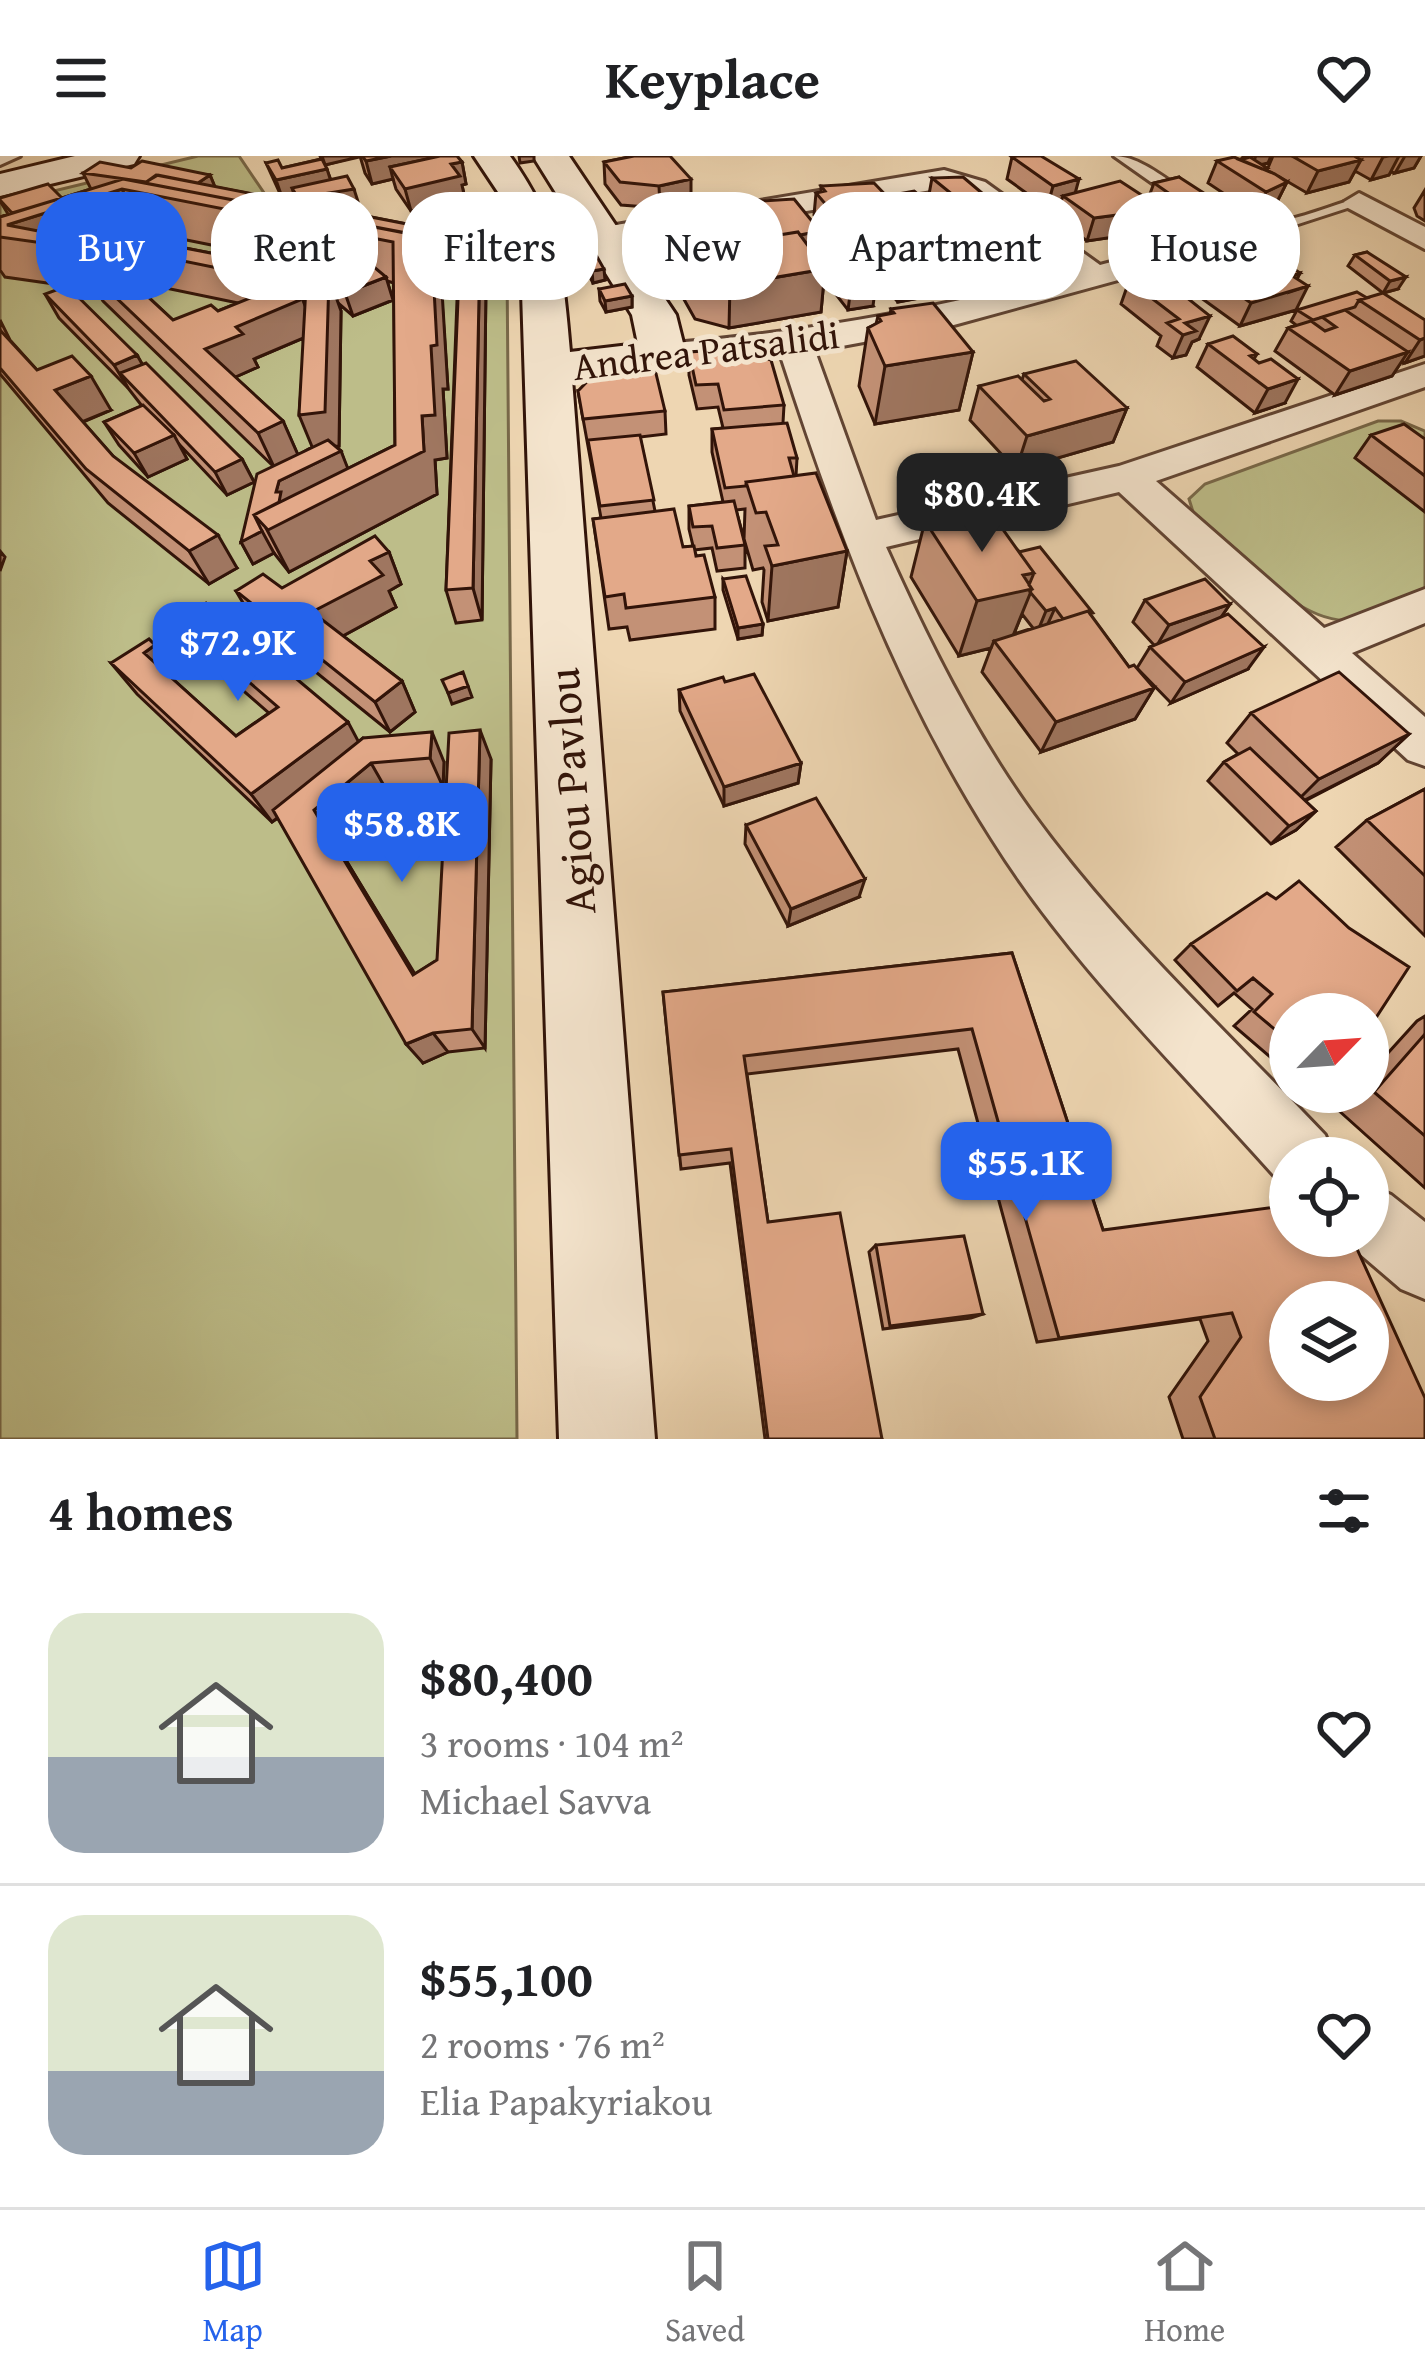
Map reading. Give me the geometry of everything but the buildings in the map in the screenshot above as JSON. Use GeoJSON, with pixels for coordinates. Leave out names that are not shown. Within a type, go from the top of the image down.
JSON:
{"type":"FeatureCollection","features":[{"type":"Feature","properties":{"kind":"main road"},"geometry":{"type":"LineString","coordinates":[[0,185],[121,156]]}},
{"type":"Feature","properties":{"kind":"main road","name":"Agiou Pavlou"},"geometry":{"type":"LineString","coordinates":[[492,156],[523,201],[539,241],[607,1439]]}},
{"type":"Feature","properties":{"kind":"main road"},"geometry":{"type":"LineString","coordinates":[[550,156],[654,315],[663,355]]}},
{"type":"Feature","properties":{"kind":"main road","name":"Andrea Patsalidi"},"geometry":{"type":"LineString","coordinates":[[549,368],[663,355]]}},
{"type":"Feature","properties":{"kind":"street"},"geometry":{"type":"LineString","coordinates":[[604,236],[944,178],[975,188],[1096,278]]}},
{"type":"Feature","properties":{"kind":"street"},"geometry":{"type":"LineString","coordinates":[[1359,202],[1425,240]]}},
{"type":"Feature","properties":{"kind":"street","name":"Andrea Patsalidi"},"geometry":{"type":"LineString","coordinates":[[663,355],[795,344],[950,316],[1108,275]]}},
{"type":"Feature","properties":{"kind":"street"},"geometry":{"type":"LineString","coordinates":[[795,344],[861,538],[912,656],[1011,825],[1087,923],[1283,1137]]}},
{"type":"Feature","properties":{"kind":"street"},"geometry":{"type":"LineString","coordinates":[[861,538],[1127,476],[1408,381],[1425,411]]}},
{"type":"Feature","properties":{"kind":"street"},"geometry":{"type":"LineString","coordinates":[[1127,476],[1425,746]]}},
{"type":"Feature","properties":{"kind":"street"},"geometry":{"type":"LineString","coordinates":[[1317,649],[1425,605]]}},
{"type":"Feature","properties":{"kind":"street"},"geometry":{"type":"LineString","coordinates":[[1389,1235],[1425,1265]]}},
{"type":"Feature","properties":{"kind":"lane"},"geometry":{"type":"LineString","coordinates":[[1121,156],[1222,219],[1243,226],[1267,227],[1359,202]]}},
{"type":"Feature","properties":{"kind":"green space"},"geometry":{"type":"Polygon","coordinates":[[[198,156],[239,156],[263,192],[211,192],[211,300],[378,300],[378,241],[402,246],[402,300],[507,300],[517,1439],[0,1439],[0,204],[36,195],[36,300],[187,300],[187,192],[50,192],[198,156]]]}},
{"type":"Feature","properties":{"kind":"green space"},"geometry":{"type":"Polygon","coordinates":[[[1378,421],[1401,421],[1425,431],[1425,591],[1355,619],[1313,612],[1269,584],[1194,515],[1189,499],[1205,484],[1378,421]]]}}]}
